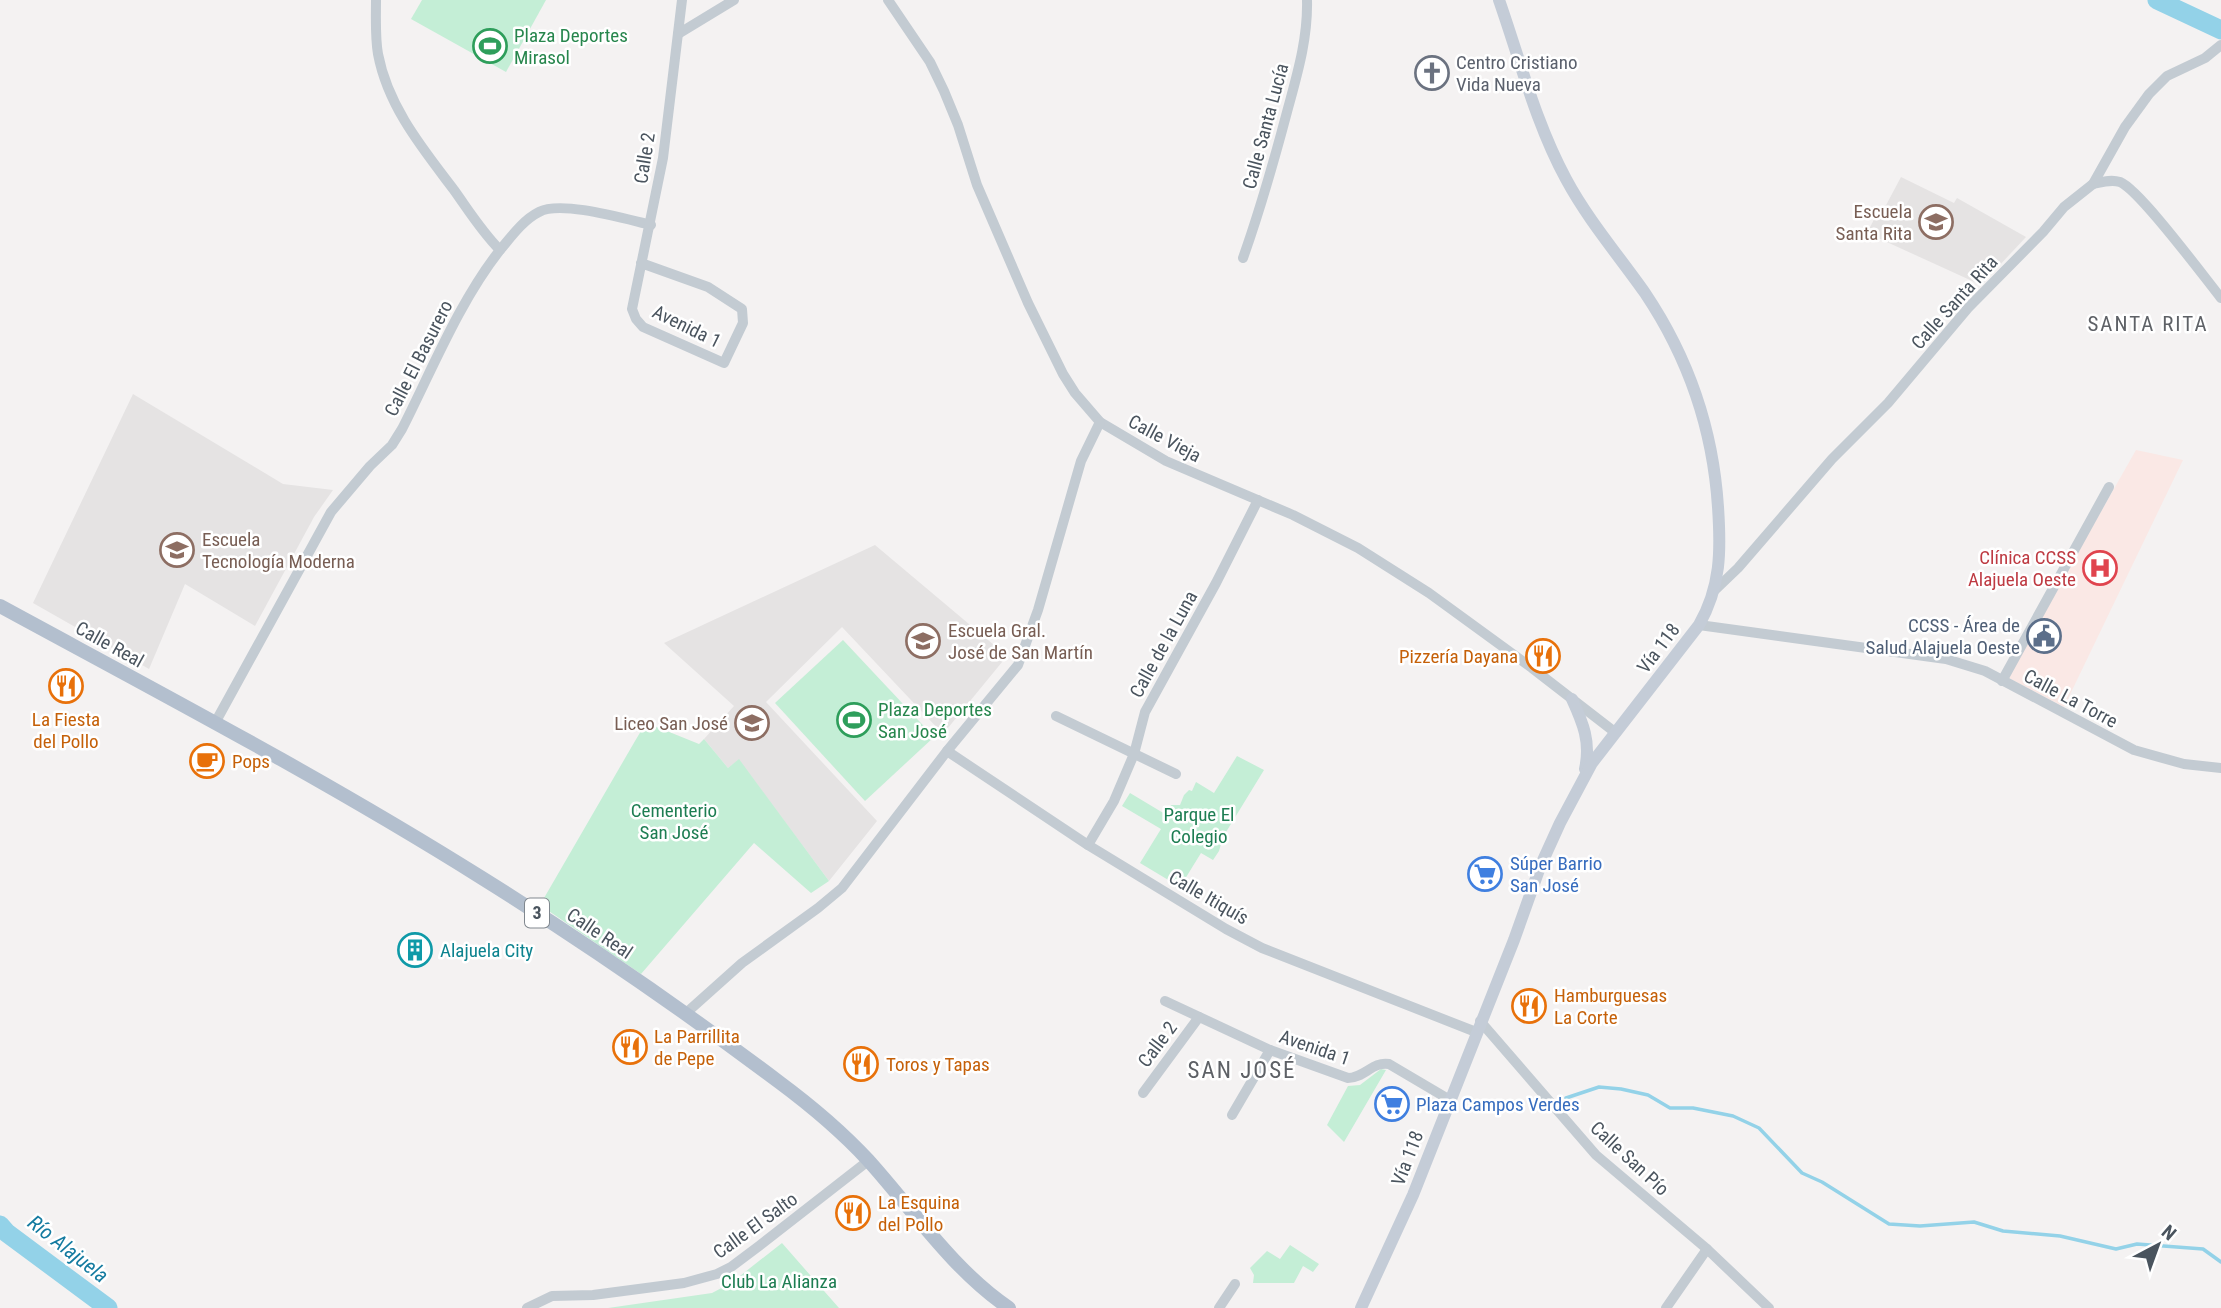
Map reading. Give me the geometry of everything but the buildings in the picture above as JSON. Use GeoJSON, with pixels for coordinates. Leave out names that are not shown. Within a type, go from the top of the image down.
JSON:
{"type":"FeatureCollection","features":[{"type":"Feature","properties":{"kind":"main road","name":"Vía 118"},"geometry":{"type":"LineString","coordinates":[[1361,1308],[1413,1195],[1514,940],[1540,867],[1583,778],[1699,625],[1714,591],[1719,553],[1717,491],[1710,446],[1684,362],[1660,317],[1576,196],[1557,162],[1499,0]]}},
{"type":"Feature","properties":{"kind":"main road","name":"Calle Real"},"geometry":{"type":"LineString","coordinates":[[0,606],[351,799],[481,877],[685,1014],[789,1089],[869,1161],[957,1262],[1009,1308]]}},
{"type":"Feature","properties":{"kind":"main road"},"geometry":{"type":"LineString","coordinates":[[1572,699],[1588,739],[1583,778]]}},
{"type":"Feature","properties":{"kind":"street"},"geometry":{"type":"LineString","coordinates":[[376,0],[378,54],[386,85],[408,129],[484,233],[500,250]]}},
{"type":"Feature","properties":{"kind":"street","name":"Calle 2"},"geometry":{"type":"LineString","coordinates":[[636,319],[632,309],[663,158],[682,0]]}},
{"type":"Feature","properties":{"kind":"street"},"geometry":{"type":"LineString","coordinates":[[678,34],[734,0]]}},
{"type":"Feature","properties":{"kind":"street","name":"Calle Vieja"},"geometry":{"type":"LineString","coordinates":[[888,0],[930,62],[944,91],[977,186],[1018,283],[1063,374],[1100,422],[1166,461],[1258,500],[1358,548],[1396,571],[1616,733]]}},
{"type":"Feature","properties":{"kind":"street","name":"Calle Santa Lucía"},"geometry":{"type":"LineString","coordinates":[[1244,258],[1265,196],[1301,61],[1307,0]]}},
{"type":"Feature","properties":{"kind":"street","name":"Calle Santa Rita"},"geometry":{"type":"LineString","coordinates":[[1714,591],[1738,568],[1832,459],[1888,403],[1968,308],[2064,207],[2093,184],[2125,127],[2149,94],[2167,76],[2205,58],[2219,46]]}},
{"type":"Feature","properties":{"kind":"street"},"geometry":{"type":"LineString","coordinates":[[2093,184],[2116,181],[2128,187],[2221,298]]}},
{"type":"Feature","properties":{"kind":"street","name":"Calle El Basurero"},"geometry":{"type":"LineString","coordinates":[[215,723],[331,512],[370,466],[392,445],[469,296],[500,250],[527,220],[540,211],[556,207],[651,225]]}},
{"type":"Feature","properties":{"kind":"street","name":"Avenida 1"},"geometry":{"type":"LineString","coordinates":[[636,319],[643,327],[724,363],[743,323],[743,309],[708,287],[641,262]]}},
{"type":"Feature","properties":{"kind":"street"},"geometry":{"type":"LineString","coordinates":[[685,1014],[742,963],[842,888],[947,751],[1018,665],[1038,610],[1081,461],[1100,422]]}},
{"type":"Feature","properties":{"kind":"street"},"geometry":{"type":"LineString","coordinates":[[2002,681],[2109,487]]}},
{"type":"Feature","properties":{"kind":"street","name":"Calle de la Luna"},"geometry":{"type":"LineString","coordinates":[[1088,845],[1114,801],[1135,754],[1145,712],[1258,500]]}},
{"type":"Feature","properties":{"kind":"street","name":"Calle La Torre"},"geometry":{"type":"LineString","coordinates":[[1699,625],[1946,659],[1985,671],[2133,750],[2184,764],[2221,768]]}},
{"type":"Feature","properties":{"kind":"street"},"geometry":{"type":"LineString","coordinates":[[1056,716],[1176,774]]}},
{"type":"Feature","properties":{"kind":"street","name":"Calle Itiquís"},"geometry":{"type":"LineString","coordinates":[[947,751],[1088,845],[1262,948],[1478,1027]]}},
{"type":"Feature","properties":{"kind":"street","name":"Avenida 1"},"geometry":{"type":"LineString","coordinates":[[1165,1001],[1270,1050],[1348,1078],[1356,1078],[1382,1063],[1389,1064],[1450,1100]]}},
{"type":"Feature","properties":{"kind":"street","name":"Calle 2"},"geometry":{"type":"LineString","coordinates":[[1143,1093],[1199,1017]]}},
{"type":"Feature","properties":{"kind":"street","name":"Calle San Pío"},"geometry":{"type":"LineString","coordinates":[[1478,1027],[1596,1155],[1707,1249],[1769,1308]]}},
{"type":"Feature","properties":{"kind":"street"},"geometry":{"type":"LineString","coordinates":[[1232,1115],[1270,1050]]}},
{"type":"Feature","properties":{"kind":"street","name":"Calle El Salto"},"geometry":{"type":"LineString","coordinates":[[527,1308],[552,1296],[593,1295],[684,1283],[717,1274],[731,1267],[869,1161]]}},
{"type":"Feature","properties":{"kind":"street"},"geometry":{"type":"LineString","coordinates":[[1666,1308],[1707,1249]]}},
{"type":"Feature","properties":{"kind":"street"},"geometry":{"type":"LineString","coordinates":[[1219,1308],[1235,1284]]}},
{"type":"Feature","properties":{"kind":"shaded area","name":"Escuela Santa Rita"},"geometry":{"type":"Polygon","coordinates":[[[1901,177],[1954,203],[1957,198],[2026,237],[1981,285],[1867,233],[1901,177]]]}},
{"type":"Feature","properties":{"kind":"shaded area","name":"Escuela Tecnología Moderna"},"geometry":{"type":"Polygon","coordinates":[[[133,394],[283,484],[333,490],[314,517],[255,626],[185,584],[149,669],[33,603],[133,394]]]}},
{"type":"Feature","properties":{"kind":"shaded area","name":"Clínica CCSS Alajuela Oeste"},"geometry":{"type":"Polygon","coordinates":[[[2136,450],[2183,460],[2064,707],[2007,677],[2136,450]]]}},
{"type":"Feature","properties":{"kind":"shaded area"},"geometry":{"type":"Polygon","coordinates":[[[875,545],[1007,656],[943,734],[842,627],[766,702],[877,821],[829,881],[739,760],[728,768],[704,739],[734,706],[664,643],[875,545]]]}},
{"type":"Feature","properties":{"kind":"green space","name":"Plaza Deportes Mirasol"},"geometry":{"type":"Polygon","coordinates":[[[422,0],[546,0],[506,72],[411,19],[422,0]]]}},
{"type":"Feature","properties":{"kind":"green space","name":"Plaza Deportes San José"},"geometry":{"type":"Polygon","coordinates":[[[843,640],[934,737],[865,801],[775,703],[843,640]]]}},
{"type":"Feature","properties":{"kind":"green space","name":"Cementerio San José"},"geometry":{"type":"Polygon","coordinates":[[[652,725],[699,744],[704,739],[728,768],[739,759],[829,881],[811,893],[754,843],[641,974],[540,905],[641,731],[652,725]]]}},
{"type":"Feature","properties":{"kind":"green space","name":"Parque El Colegio"},"geometry":{"type":"Polygon","coordinates":[[[1237,756],[1264,770],[1223,837],[1213,860],[1201,853],[1180,887],[1140,863],[1161,829],[1122,806],[1130,793],[1165,814],[1171,805],[1180,805],[1184,795],[1189,790],[1192,791],[1196,782],[1214,793],[1237,756]]]}},
{"type":"Feature","properties":{"kind":"green space"},"geometry":{"type":"Polygon","coordinates":[[[1381,1069],[1386,1070],[1344,1142],[1327,1125],[1348,1086],[1360,1085],[1381,1069]]]}},
{"type":"Feature","properties":{"kind":"green space","name":"Club La Alianza"},"geometry":{"type":"Polygon","coordinates":[[[782,1243],[839,1308],[608,1308],[712,1293],[731,1283],[782,1243]]]}},
{"type":"Feature","properties":{"kind":"green space"},"geometry":{"type":"Polygon","coordinates":[[[1290,1245],[1319,1264],[1313,1272],[1303,1266],[1294,1283],[1253,1283],[1254,1275],[1250,1268],[1267,1251],[1280,1259],[1290,1245]]]}},
{"type":"Feature","properties":{"kind":"waterway"},"geometry":{"type":"LineString","coordinates":[[2157,0],[2221,30]]}},
{"type":"Feature","properties":{"kind":"waterway"},"geometry":{"type":"LineString","coordinates":[[1566,1098],[1599,1087],[1621,1089],[1648,1095],[1670,1108],[1693,1108],[1733,1116],[1759,1128],[1802,1173],[1822,1182],[1889,1224],[1920,1226],[1974,1222],[2003,1231],[2060,1236],[2116,1249],[2137,1244],[2203,1249],[2221,1262]]}},
{"type":"Feature","properties":{"kind":"waterway","name":"Río Alajuela"},"geometry":{"type":"LineString","coordinates":[[0,1225],[108,1308]]}},
{"type":"Feature","properties":{"kind":"place","name":"Plaza Deportes Mirasol"},"geometry":{"type":"Point","coordinates":[490,46]}},
{"type":"Feature","properties":{"kind":"place","name":"Centro Cristiano Vida Nueva"},"geometry":{"type":"Point","coordinates":[1432,73]}},
{"type":"Feature","properties":{"kind":"place","name":"Escuela Santa Rita"},"geometry":{"type":"Point","coordinates":[1936,222]}},
{"type":"Feature","properties":{"kind":"place","name":"Escuela Tecnología Moderna"},"geometry":{"type":"Point","coordinates":[177,550]}},
{"type":"Feature","properties":{"kind":"place","name":"Clínica CCSS Alajuela Oeste"},"geometry":{"type":"Point","coordinates":[2100,568]}},
{"type":"Feature","properties":{"kind":"place","name":"CCSS - Área de Salud Alajuela Oeste"},"geometry":{"type":"Point","coordinates":[2044,636]}},
{"type":"Feature","properties":{"kind":"place","name":"Escuela Gral. José de San Martín"},"geometry":{"type":"Point","coordinates":[923,641]}},
{"type":"Feature","properties":{"kind":"place","name":"Pizzería Dayana"},"geometry":{"type":"Point","coordinates":[1543,656]}},
{"type":"Feature","properties":{"kind":"place","name":"La Fiesta del Pollo"},"geometry":{"type":"Point","coordinates":[66,686]}},
{"type":"Feature","properties":{"kind":"place","name":"Plaza Deportes San José"},"geometry":{"type":"Point","coordinates":[854,720]}},
{"type":"Feature","properties":{"kind":"place","name":"Liceo San José"},"geometry":{"type":"Point","coordinates":[752,723]}},
{"type":"Feature","properties":{"kind":"place","name":"Pops"},"geometry":{"type":"Point","coordinates":[207,761]}},
{"type":"Feature","properties":{"kind":"place","name":"Súper Barrio San José"},"geometry":{"type":"Point","coordinates":[1485,874]}},
{"type":"Feature","properties":{"kind":"place","name":"Alajuela City"},"geometry":{"type":"Point","coordinates":[415,950]}},
{"type":"Feature","properties":{"kind":"place","name":"Hamburguesas La Corte"},"geometry":{"type":"Point","coordinates":[1529,1006]}},
{"type":"Feature","properties":{"kind":"place","name":"La Parrillita de Pepe"},"geometry":{"type":"Point","coordinates":[630,1047]}},
{"type":"Feature","properties":{"kind":"place","name":"Toros y Tapas"},"geometry":{"type":"Point","coordinates":[861,1064]}},
{"type":"Feature","properties":{"kind":"place","name":"Plaza Campos Verdes"},"geometry":{"type":"Point","coordinates":[1392,1104]}},
{"type":"Feature","properties":{"kind":"place","name":"La Esquina del Pollo"},"geometry":{"type":"Point","coordinates":[853,1213]}},
{"type":"Feature","properties":{"kind":"district","name":"SANTA RITA"},"geometry":{"type":"Point","coordinates":[2148,324]}},
{"type":"Feature","properties":{"kind":"district","name":"SAN JOSÉ"},"geometry":{"type":"Point","coordinates":[1242,1070]}}]}
